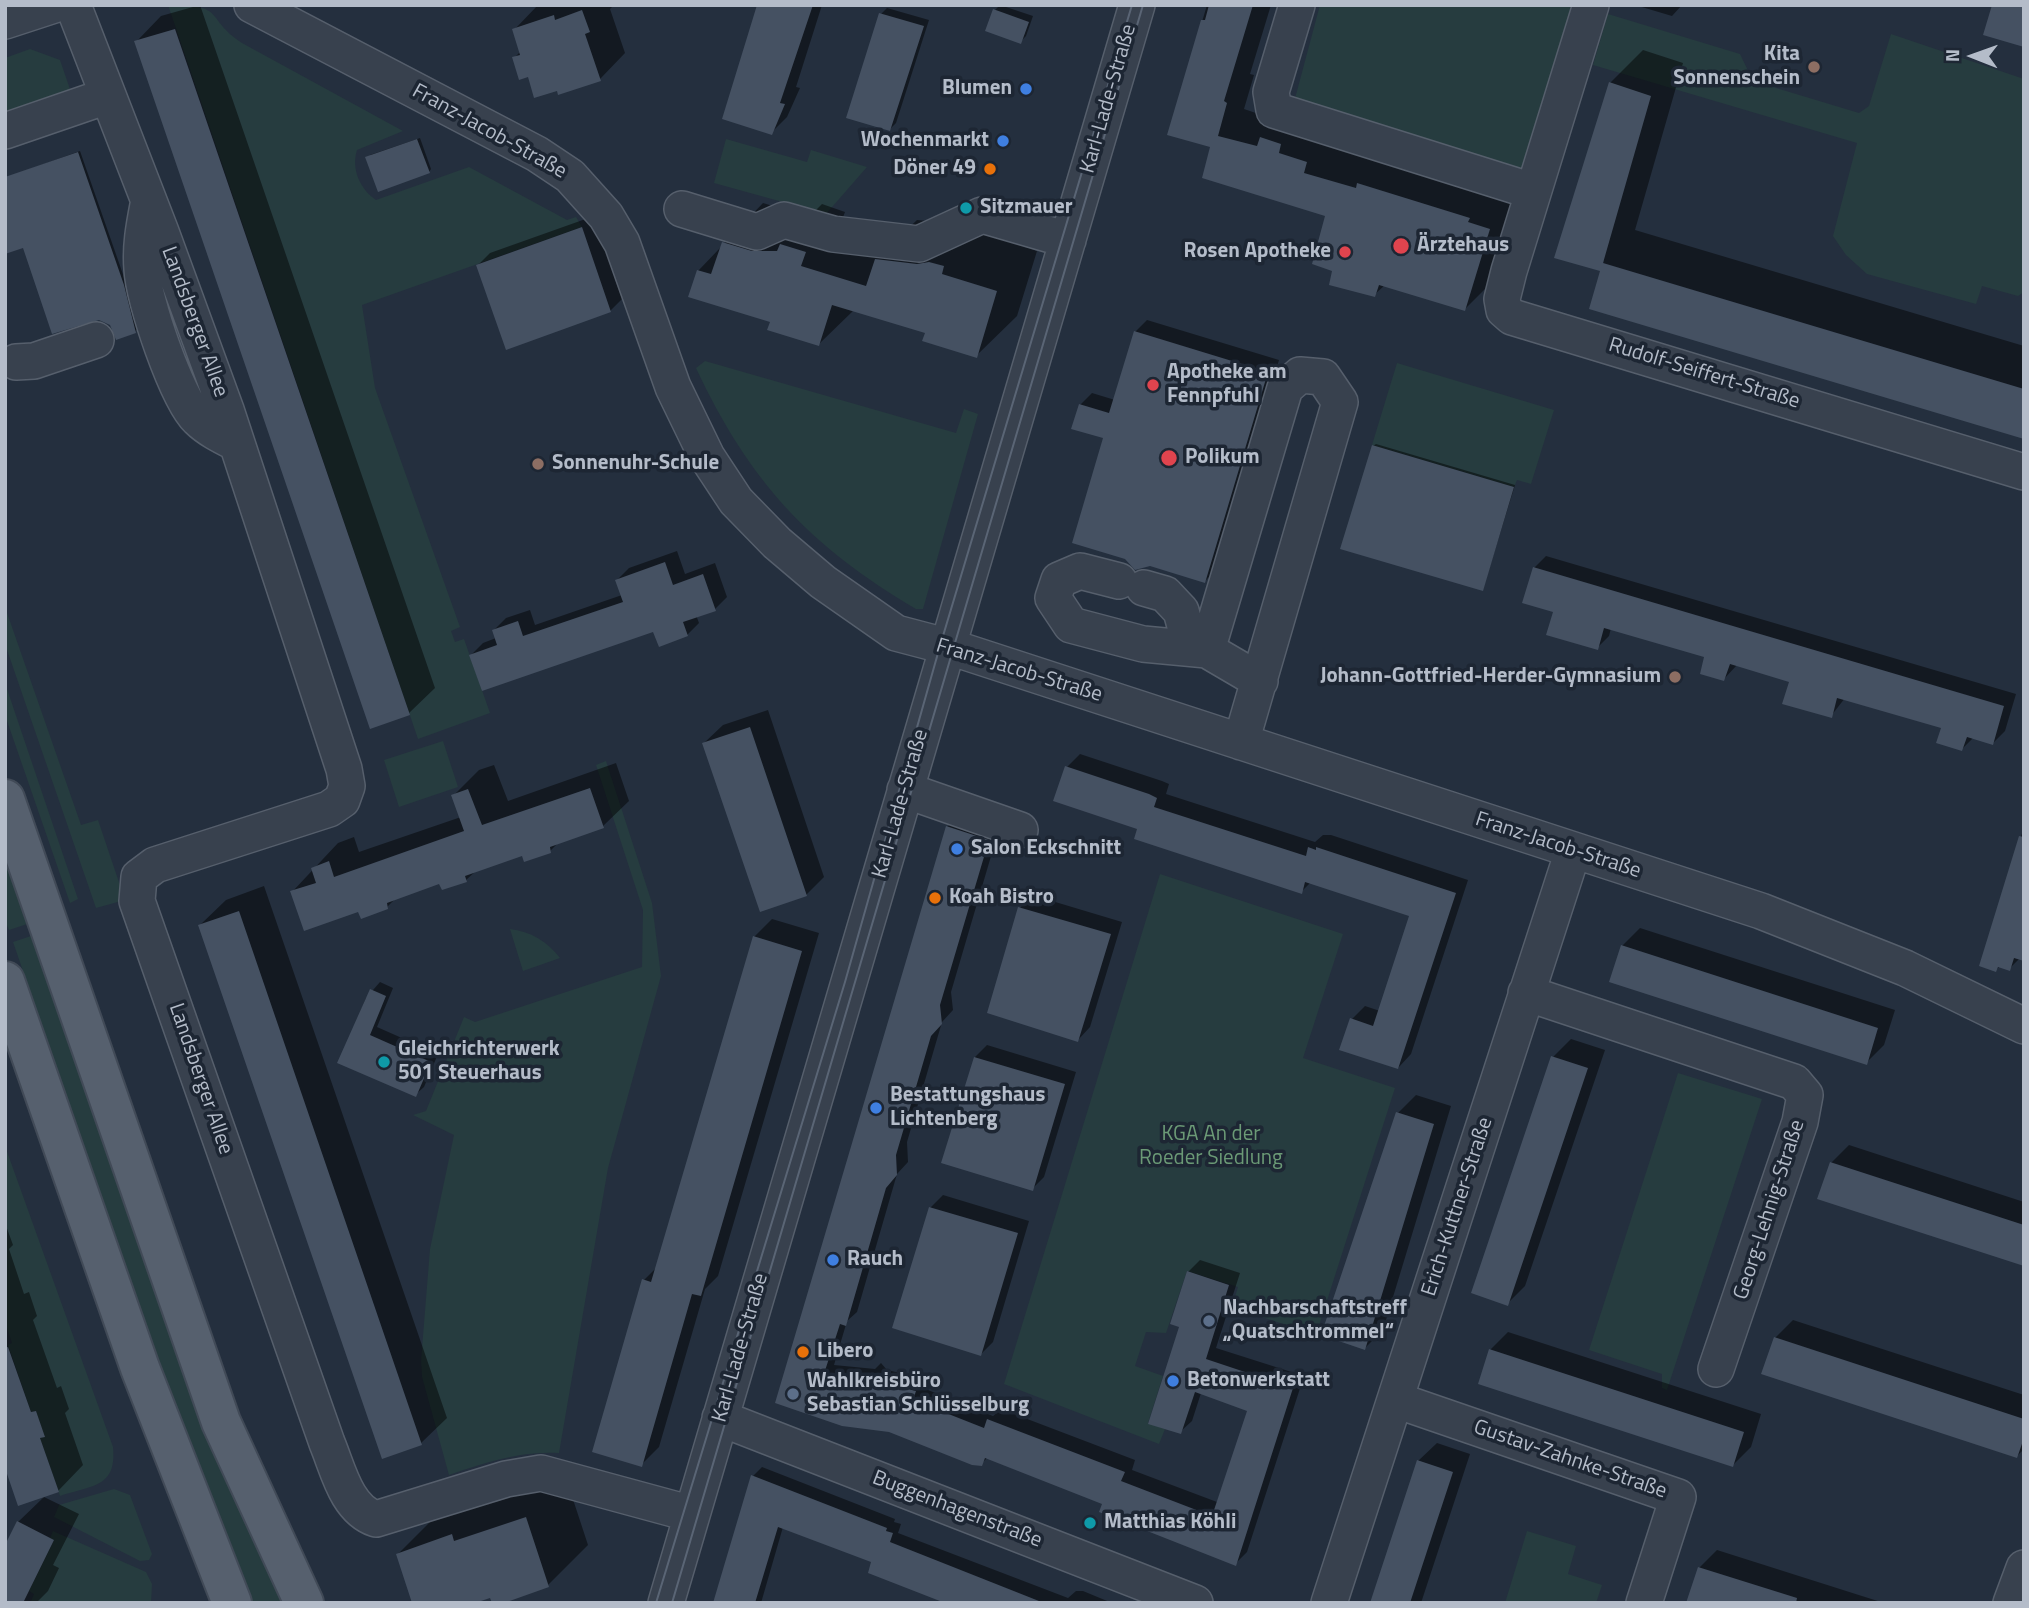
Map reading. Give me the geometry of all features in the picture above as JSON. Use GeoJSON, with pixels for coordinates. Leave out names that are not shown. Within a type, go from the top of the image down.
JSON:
{"type":"FeatureCollection","features":[{"type":"Feature","properties":{"kind":"main road"},"geometry":{"type":"LineString","coordinates":[[5,799],[221,1422],[304,1603]]}},
{"type":"Feature","properties":{"kind":"main road"},"geometry":{"type":"LineString","coordinates":[[5,981],[140,1368],[232,1603]]}},
{"type":"Feature","properties":{"kind":"street"},"geometry":{"type":"LineString","coordinates":[[5,21],[54,5]]}},
{"type":"Feature","properties":{"kind":"street","name":"Landsberger Allee"},"geometry":{"type":"LineString","coordinates":[[72,5],[148,205],[141,246],[145,293],[182,398],[197,419],[234,442],[325,706],[347,786],[342,800],[329,809],[250,849],[155,864],[139,877],[137,901],[327,1443],[353,1505],[363,1515],[376,1519],[506,1479],[541,1473],[692,1514]]}},
{"type":"Feature","properties":{"kind":"street","name":"Franz-Jacob-Straße"},"geometry":{"type":"LineString","coordinates":[[252,5],[537,154],[570,176],[606,216],[622,243],[673,387],[720,481],[777,543],[823,582],[896,633],[948,647],[1761,911],[1905,968],[2024,1026]]}},
{"type":"Feature","properties":{"kind":"street","name":"Karl-Lade-Straße"},"geometry":{"type":"LineString","coordinates":[[666,1603],[1137,5]]}},
{"type":"Feature","properties":{"kind":"street"},"geometry":{"type":"LineString","coordinates":[[1297,5],[1271,92],[1274,110],[1532,191]]}},
{"type":"Feature","properties":{"kind":"street","name":"Rudolf-Seiffert-Straße"},"geometry":{"type":"LineString","coordinates":[[1591,5],[1532,191],[1502,299],[1504,310],[1513,317],[2024,472]]}},
{"type":"Feature","properties":{"kind":"street"},"geometry":{"type":"LineString","coordinates":[[5,131],[107,96]]}},
{"type":"Feature","properties":{"kind":"street"},"geometry":{"type":"LineString","coordinates":[[682,209],[757,232],[784,219],[833,234],[919,244],[982,215],[1068,240]]}},
{"type":"Feature","properties":{"kind":"street"},"geometry":{"type":"LineString","coordinates":[[16,362],[33,360],[96,340]]}},
{"type":"Feature","properties":{"kind":"street"},"geometry":{"type":"LineString","coordinates":[[1207,650],[1285,388],[1300,375],[1323,377],[1340,402],[1241,742]]}},
{"type":"Feature","properties":{"kind":"street"},"geometry":{"type":"LineString","coordinates":[[1207,650],[1143,644],[1070,625],[1053,598],[1059,580],[1080,571],[1165,594],[1181,611],[1188,637],[1260,681]]}},
{"type":"Feature","properties":{"kind":"street"},"geometry":{"type":"LineString","coordinates":[[905,790],[1020,830]]}},
{"type":"Feature","properties":{"kind":"street","name":"Erich-Kuttner-Straße"},"geometry":{"type":"LineString","coordinates":[[1329,1603],[1573,851]]}},
{"type":"Feature","properties":{"kind":"street","name":"Georg-Lehnig-Straße"},"geometry":{"type":"LineString","coordinates":[[1526,993],[1794,1082],[1805,1095],[1800,1122],[1716,1369]]}},
{"type":"Feature","properties":{"kind":"street","name":"Gustav-Zahnke-Straße"},"geometry":{"type":"LineString","coordinates":[[1396,1400],[1678,1497],[1644,1603]]}},
{"type":"Feature","properties":{"kind":"street","name":"Buggenhagenstraße"},"geometry":{"type":"LineString","coordinates":[[720,1418],[1195,1603]]}},
{"type":"Feature","properties":{"kind":"street"},"geometry":{"type":"LineString","coordinates":[[2011,1603],[2024,1568]]}},
{"type":"Feature","properties":{"kind":"green space"},"geometry":{"type":"Polygon","coordinates":[[[168,5],[207,10],[242,43],[403,131],[357,150],[355,164],[358,178],[365,190],[376,200],[469,167],[567,220],[576,217],[582,227],[362,305],[375,388],[460,627],[451,631],[455,642],[464,639],[490,713],[418,739],[168,5]]]}},
{"type":"Feature","properties":{"kind":"green space"},"geometry":{"type":"Polygon","coordinates":[[[1320,5],[1580,5],[1525,172],[1293,106],[1320,5]]]}},
{"type":"Feature","properties":{"kind":"green space"},"geometry":{"type":"Polygon","coordinates":[[[1608,14],[1740,54],[1753,81],[1859,113],[1869,106],[1891,34],[2024,79],[2024,292],[2018,296],[1982,286],[1976,304],[1867,274],[1846,255],[1833,236],[1857,143],[1593,65],[1608,14]]]}},
{"type":"Feature","properties":{"kind":"green space"},"geometry":{"type":"Polygon","coordinates":[[[30,49],[60,60],[72,95],[5,120],[5,58],[30,49]]]}},
{"type":"Feature","properties":{"kind":"green space"},"geometry":{"type":"Polygon","coordinates":[[[726,139],[807,162],[811,150],[867,167],[826,214],[714,183],[726,139]]]}},
{"type":"Feature","properties":{"kind":"green space"},"geometry":{"type":"Polygon","coordinates":[[[705,361],[956,433],[964,409],[978,414],[923,609],[916,609],[844,560],[785,507],[760,477],[716,408],[696,368],[705,361]]]}},
{"type":"Feature","properties":{"kind":"green space"},"geometry":{"type":"Polygon","coordinates":[[[1397,363],[1554,410],[1531,484],[1517,480],[1514,487],[1372,445],[1397,363]]]}},
{"type":"Feature","properties":{"kind":"green space"},"geometry":{"type":"Polygon","coordinates":[[[5,607],[81,825],[98,820],[125,900],[96,908],[5,644],[5,607]]]}},
{"type":"Feature","properties":{"kind":"green space"},"geometry":{"type":"Polygon","coordinates":[[[5,683],[78,899],[70,903],[5,715],[5,683]]]}},
{"type":"Feature","properties":{"kind":"green space"},"geometry":{"type":"Polygon","coordinates":[[[443,741],[458,787],[399,807],[384,760],[443,741]]]}},
{"type":"Feature","properties":{"kind":"green space"},"geometry":{"type":"Polygon","coordinates":[[[606,761],[652,903],[661,976],[608,1168],[559,1453],[517,1456],[449,1475],[422,1377],[421,1361],[430,1249],[454,1135],[413,1115],[426,1111],[464,1017],[475,1022],[642,967],[643,910],[596,765],[606,761]]]}},
{"type":"Feature","properties":{"kind":"green space"},"geometry":{"type":"Polygon","coordinates":[[[5,861],[27,924],[9,930],[5,921],[5,861]]]}},
{"type":"Feature","properties":{"kind":"green space","name":"KGA An der Roeder Siedlung"},"geometry":{"type":"Polygon","coordinates":[[[1160,874],[1343,934],[1303,1058],[1395,1088],[1316,1335],[1232,1307],[1238,1287],[1187,1271],[1166,1333],[1146,1332],[1135,1366],[1163,1376],[1148,1423],[1165,1429],[1159,1444],[1004,1384],[1160,874]]]}},
{"type":"Feature","properties":{"kind":"green space"},"geometry":{"type":"Polygon","coordinates":[[[510,929],[538,938],[560,958],[523,971],[510,929]]]}},
{"type":"Feature","properties":{"kind":"green space"},"geometry":{"type":"Polygon","coordinates":[[[31,936],[156,1292],[285,1603],[252,1603],[157,1358],[13,942],[31,936]]]}},
{"type":"Feature","properties":{"kind":"green space"},"geometry":{"type":"Polygon","coordinates":[[[1678,1073],[1762,1099],[1667,1390],[1662,1388],[1662,1374],[1589,1350],[1678,1073]]]}},
{"type":"Feature","properties":{"kind":"green space"},"geometry":{"type":"Polygon","coordinates":[[[5,1146],[113,1447],[111,1470],[106,1478],[100,1483],[60,1496],[40,1438],[44,1436],[36,1411],[31,1412],[8,1345],[12,1343],[5,1322],[5,1146]]]}},
{"type":"Feature","properties":{"kind":"green space"},"geometry":{"type":"Polygon","coordinates":[[[114,1489],[130,1495],[152,1554],[149,1560],[140,1561],[54,1517],[59,1505],[114,1489]]]}},
{"type":"Feature","properties":{"kind":"green space"},"geometry":{"type":"Polygon","coordinates":[[[53,1531],[146,1572],[152,1584],[151,1603],[30,1603],[34,1594],[29,1591],[54,1540],[50,1538],[53,1531]]]}},
{"type":"Feature","properties":{"kind":"green space"},"geometry":{"type":"Polygon","coordinates":[[[1527,1531],[1576,1546],[1568,1574],[1602,1585],[1596,1603],[1505,1603],[1527,1531]]]}},
{"type":"Feature","properties":{"kind":"building"},"geometry":{"type":"Polygon","coordinates":[[[757,5],[813,5],[780,103],[785,104],[772,135],[722,119],[757,5]]]}},
{"type":"Feature","properties":{"kind":"building"},"geometry":{"type":"Polygon","coordinates":[[[1209,5],[1253,5],[1224,101],[1227,103],[1218,136],[1257,146],[1260,137],[1281,144],[1279,153],[1307,162],[1304,173],[1356,188],[1357,183],[1470,218],[1468,222],[1490,229],[1465,311],[1379,285],[1375,297],[1329,285],[1332,271],[1312,264],[1325,216],[1202,178],[1210,147],[1167,135],[1201,20],[1205,20],[1209,5]]]}},
{"type":"Feature","properties":{"kind":"building"},"geometry":{"type":"Polygon","coordinates":[[[1992,5],[2024,5],[2024,47],[1983,35],[1992,5]]]}},
{"type":"Feature","properties":{"kind":"building"},"geometry":{"type":"Polygon","coordinates":[[[993,9],[1029,22],[1021,44],[985,31],[993,9]]]}},
{"type":"Feature","properties":{"kind":"building"},"geometry":{"type":"Polygon","coordinates":[[[582,10],[590,32],[585,34],[601,81],[558,95],[557,91],[534,98],[528,77],[519,80],[512,57],[520,55],[512,29],[554,15],[555,20],[582,10]]]}},
{"type":"Feature","properties":{"kind":"building"},"geometry":{"type":"Polygon","coordinates":[[[879,13],[924,26],[890,131],[846,118],[879,13]]]}},
{"type":"Feature","properties":{"kind":"building"},"geometry":{"type":"Polygon","coordinates":[[[175,29],[410,715],[370,729],[134,41],[175,29]]]}},
{"type":"Feature","properties":{"kind":"building"},"geometry":{"type":"Polygon","coordinates":[[[1609,82],[1651,96],[1603,263],[2024,389],[2024,439],[1589,309],[1600,271],[1554,258],[1609,82]]]}},
{"type":"Feature","properties":{"kind":"building"},"geometry":{"type":"Polygon","coordinates":[[[417,139],[430,173],[378,192],[365,157],[417,139]]]}},
{"type":"Feature","properties":{"kind":"building"},"geometry":{"type":"Polygon","coordinates":[[[78,152],[124,285],[136,333],[116,340],[110,325],[99,320],[52,334],[23,248],[5,254],[5,177],[78,152]]]}},
{"type":"Feature","properties":{"kind":"building"},"geometry":{"type":"Polygon","coordinates":[[[582,227],[611,312],[506,350],[476,265],[582,227]]]}},
{"type":"Feature","properties":{"kind":"building"},"geometry":{"type":"Polygon","coordinates":[[[722,242],[752,251],[777,251],[780,244],[806,252],[801,266],[866,286],[875,259],[917,264],[929,262],[944,266],[942,274],[997,291],[977,358],[922,341],[925,333],[832,305],[819,346],[767,330],[770,322],[688,297],[697,270],[711,274],[722,242]]]}},
{"type":"Feature","properties":{"kind":"building","name":"Polikum"},"geometry":{"type":"Polygon","coordinates":[[[1134,331],[1268,372],[1205,583],[1150,566],[1135,570],[1125,559],[1072,543],[1103,438],[1071,429],[1079,404],[1109,413],[1134,331]]]}},
{"type":"Feature","properties":{"kind":"building"},"geometry":{"type":"Polygon","coordinates":[[[1372,445],[1514,487],[1483,591],[1340,549],[1372,445]]]}},
{"type":"Feature","properties":{"kind":"building"},"geometry":{"type":"Polygon","coordinates":[[[665,562],[673,585],[703,574],[716,611],[683,622],[688,636],[659,647],[653,632],[482,691],[469,655],[497,645],[492,630],[518,621],[523,636],[623,602],[615,580],[665,562]]]}},
{"type":"Feature","properties":{"kind":"building"},"geometry":{"type":"Polygon","coordinates":[[[1533,567],[2004,706],[1993,745],[1967,737],[1962,751],[1936,743],[1941,728],[1837,698],[1832,718],[1782,704],[1789,682],[1730,664],[1724,681],[1700,674],[1704,657],[1604,628],[1598,650],[1546,635],[1553,612],[1522,603],[1533,567]]]}},
{"type":"Feature","properties":{"kind":"building"},"geometry":{"type":"Polygon","coordinates":[[[750,727],[807,896],[760,912],[702,743],[750,727]]]}},
{"type":"Feature","properties":{"kind":"building"},"geometry":{"type":"Polygon","coordinates":[[[1065,766],[1149,794],[1157,798],[1154,807],[1306,856],[1308,847],[1316,850],[1316,847],[1456,893],[1398,1069],[1339,1050],[1350,1018],[1373,1026],[1409,916],[1305,882],[1302,894],[1134,839],[1137,829],[1053,801],[1065,766]]]}},
{"type":"Feature","properties":{"kind":"building"},"geometry":{"type":"Polygon","coordinates":[[[590,788],[604,828],[550,847],[551,853],[524,862],[522,856],[465,876],[467,882],[442,890],[439,884],[387,903],[388,909],[361,919],[358,912],[304,931],[290,891],[316,883],[311,868],[329,861],[334,877],[464,831],[451,795],[468,789],[482,825],[590,788]]]}},
{"type":"Feature","properties":{"kind":"building"},"geometry":{"type":"Polygon","coordinates":[[[946,826],[989,840],[940,1005],[942,1024],[931,1036],[896,1155],[897,1175],[886,1188],[846,1326],[840,1324],[823,1377],[861,1380],[868,1373],[875,1381],[916,1391],[913,1400],[984,1428],[987,1419],[1125,1472],[1121,1481],[1212,1516],[1247,1411],[1195,1392],[1181,1434],[1148,1424],[1179,1327],[1170,1324],[1187,1271],[1229,1285],[1206,1359],[1293,1388],[1236,1566],[1099,1512],[1102,1504],[985,1458],[982,1466],[972,1465],[889,1432],[842,1426],[775,1403],[946,826]]]}},
{"type":"Feature","properties":{"kind":"building"},"geometry":{"type":"Polygon","coordinates":[[[2019,836],[2024,837],[2024,961],[2014,958],[2010,971],[1998,967],[1996,972],[1979,966],[2019,836]]]}},
{"type":"Feature","properties":{"kind":"building"},"geometry":{"type":"Polygon","coordinates":[[[1018,907],[1111,934],[1078,1042],[987,1013],[1018,907]]]}},
{"type":"Feature","properties":{"kind":"building"},"geometry":{"type":"Polygon","coordinates":[[[239,911],[422,1445],[382,1459],[198,925],[239,911]]]}},
{"type":"Feature","properties":{"kind":"building"},"geometry":{"type":"Polygon","coordinates":[[[753,936],[802,951],[701,1296],[692,1294],[642,1467],[592,1452],[642,1279],[651,1282],[753,936]]]}},
{"type":"Feature","properties":{"kind":"building"},"geometry":{"type":"Polygon","coordinates":[[[1621,945],[1878,1028],[1867,1065],[1609,982],[1621,945]]]}},
{"type":"Feature","properties":{"kind":"building","name":"Gleichrichterwerk 501 Steuerhaus"},"geometry":{"type":"Polygon","coordinates":[[[370,989],[386,996],[370,1035],[431,1062],[416,1097],[337,1063],[370,989]]]}},
{"type":"Feature","properties":{"kind":"building"},"geometry":{"type":"Polygon","coordinates":[[[1551,1056],[1588,1068],[1508,1306],[1471,1293],[1551,1056]]]}},
{"type":"Feature","properties":{"kind":"building"},"geometry":{"type":"Polygon","coordinates":[[[974,1057],[1065,1084],[1033,1191],[941,1163],[974,1057]]]}},
{"type":"Feature","properties":{"kind":"building"},"geometry":{"type":"Polygon","coordinates":[[[1396,1112],[1434,1124],[1365,1350],[1321,1335],[1396,1112]]]}},
{"type":"Feature","properties":{"kind":"building"},"geometry":{"type":"Polygon","coordinates":[[[1830,1162],[2024,1225],[2024,1266],[1817,1199],[1830,1162]]]}},
{"type":"Feature","properties":{"kind":"building"},"geometry":{"type":"Polygon","coordinates":[[[929,1207],[1018,1233],[981,1356],[892,1328],[929,1207]]]}},
{"type":"Feature","properties":{"kind":"building"},"geometry":{"type":"Polygon","coordinates":[[[1774,1337],[2024,1419],[2024,1438],[2017,1458],[1761,1374],[1774,1337]]]}},
{"type":"Feature","properties":{"kind":"building"},"geometry":{"type":"Polygon","coordinates":[[[8,1347],[31,1412],[36,1411],[45,1437],[40,1438],[59,1492],[18,1506],[5,1468],[5,1348],[8,1347]]]}},
{"type":"Feature","properties":{"kind":"building"},"geometry":{"type":"Polygon","coordinates":[[[1489,1349],[1744,1432],[1733,1467],[1478,1384],[1489,1349]]]}},
{"type":"Feature","properties":{"kind":"building"},"geometry":{"type":"Polygon","coordinates":[[[1417,1460],[1453,1472],[1410,1603],[1370,1603],[1417,1460]]]}},
{"type":"Feature","properties":{"kind":"building"},"geometry":{"type":"Polygon","coordinates":[[[751,1475],[887,1528],[886,1531],[893,1533],[890,1542],[1044,1603],[945,1603],[868,1573],[871,1562],[778,1527],[755,1603],[713,1603],[751,1475]]]}},
{"type":"Feature","properties":{"kind":"building"},"geometry":{"type":"Polygon","coordinates":[[[526,1517],[549,1587],[504,1603],[492,1603],[490,1598],[475,1603],[412,1603],[396,1554],[452,1534],[454,1541],[526,1517]]]}},
{"type":"Feature","properties":{"kind":"building"},"geometry":{"type":"Polygon","coordinates":[[[17,1521],[54,1540],[23,1603],[5,1603],[5,1545],[17,1521]]]}},
{"type":"Feature","properties":{"kind":"building"},"geometry":{"type":"Polygon","coordinates":[[[1698,1567],[1797,1598],[1796,1603],[1686,1603],[1698,1567]]]}},
{"type":"Feature","properties":{"kind":"tram line"},"geometry":{"type":"LineString","coordinates":[[656,1603],[845,982],[940,646],[1132,5]]}},
{"type":"Feature","properties":{"kind":"tram line"},"geometry":{"type":"LineString","coordinates":[[672,1603],[1143,5]]}},
{"type":"Feature","properties":{"kind":"place","name":"Kita Sonnenschein"},"geometry":{"type":"Point","coordinates":[1814,67]}},
{"type":"Feature","properties":{"kind":"place","name":"Blumen"},"geometry":{"type":"Point","coordinates":[1026,89]}},
{"type":"Feature","properties":{"kind":"place","name":"Wochenmarkt"},"geometry":{"type":"Point","coordinates":[1003,141]}},
{"type":"Feature","properties":{"kind":"place","name":"Döner 49"},"geometry":{"type":"Point","coordinates":[990,169]}},
{"type":"Feature","properties":{"kind":"place","name":"Sitzmauer"},"geometry":{"type":"Point","coordinates":[966,208]}},
{"type":"Feature","properties":{"kind":"place","name":"Ärztehaus"},"geometry":{"type":"Point","coordinates":[1401,246]}},
{"type":"Feature","properties":{"kind":"place","name":"Rosen Apotheke"},"geometry":{"type":"Point","coordinates":[1345,252]}},
{"type":"Feature","properties":{"kind":"place","name":"Apotheke am Fennpfuhl"},"geometry":{"type":"Point","coordinates":[1153,385]}},
{"type":"Feature","properties":{"kind":"place","name":"Polikum"},"geometry":{"type":"Point","coordinates":[1169,458]}},
{"type":"Feature","properties":{"kind":"place","name":"Sonnenuhr-Schule"},"geometry":{"type":"Point","coordinates":[538,464]}},
{"type":"Feature","properties":{"kind":"place","name":"Johann-Gottfried-Herder-Gymnasium"},"geometry":{"type":"Point","coordinates":[1675,677]}},
{"type":"Feature","properties":{"kind":"place","name":"Salon Eckschnitt"},"geometry":{"type":"Point","coordinates":[957,849]}},
{"type":"Feature","properties":{"kind":"place","name":"Koah Bistro"},"geometry":{"type":"Point","coordinates":[935,898]}},
{"type":"Feature","properties":{"kind":"place","name":"Gleichrichterwerk 501 Steuerhaus"},"geometry":{"type":"Point","coordinates":[384,1062]}},
{"type":"Feature","properties":{"kind":"place","name":"Bestattungshaus Lichtenberg"},"geometry":{"type":"Point","coordinates":[876,1108]}},
{"type":"Feature","properties":{"kind":"place","name":"Rauch"},"geometry":{"type":"Point","coordinates":[833,1260]}},
{"type":"Feature","properties":{"kind":"place","name":"Nachbarschaftstreff „Quatschtrommel“"},"geometry":{"type":"Point","coordinates":[1209,1321]}},
{"type":"Feature","properties":{"kind":"place","name":"Libero"},"geometry":{"type":"Point","coordinates":[803,1352]}},
{"type":"Feature","properties":{"kind":"place","name":"Betonwerkstatt"},"geometry":{"type":"Point","coordinates":[1173,1381]}},
{"type":"Feature","properties":{"kind":"place","name":"Wahlkreisbüro Sebastian Schlüsselburg"},"geometry":{"type":"Point","coordinates":[793,1394]}},
{"type":"Feature","properties":{"kind":"place","name":"Matthias Köhli"},"geometry":{"type":"Point","coordinates":[1090,1523]}}]}
